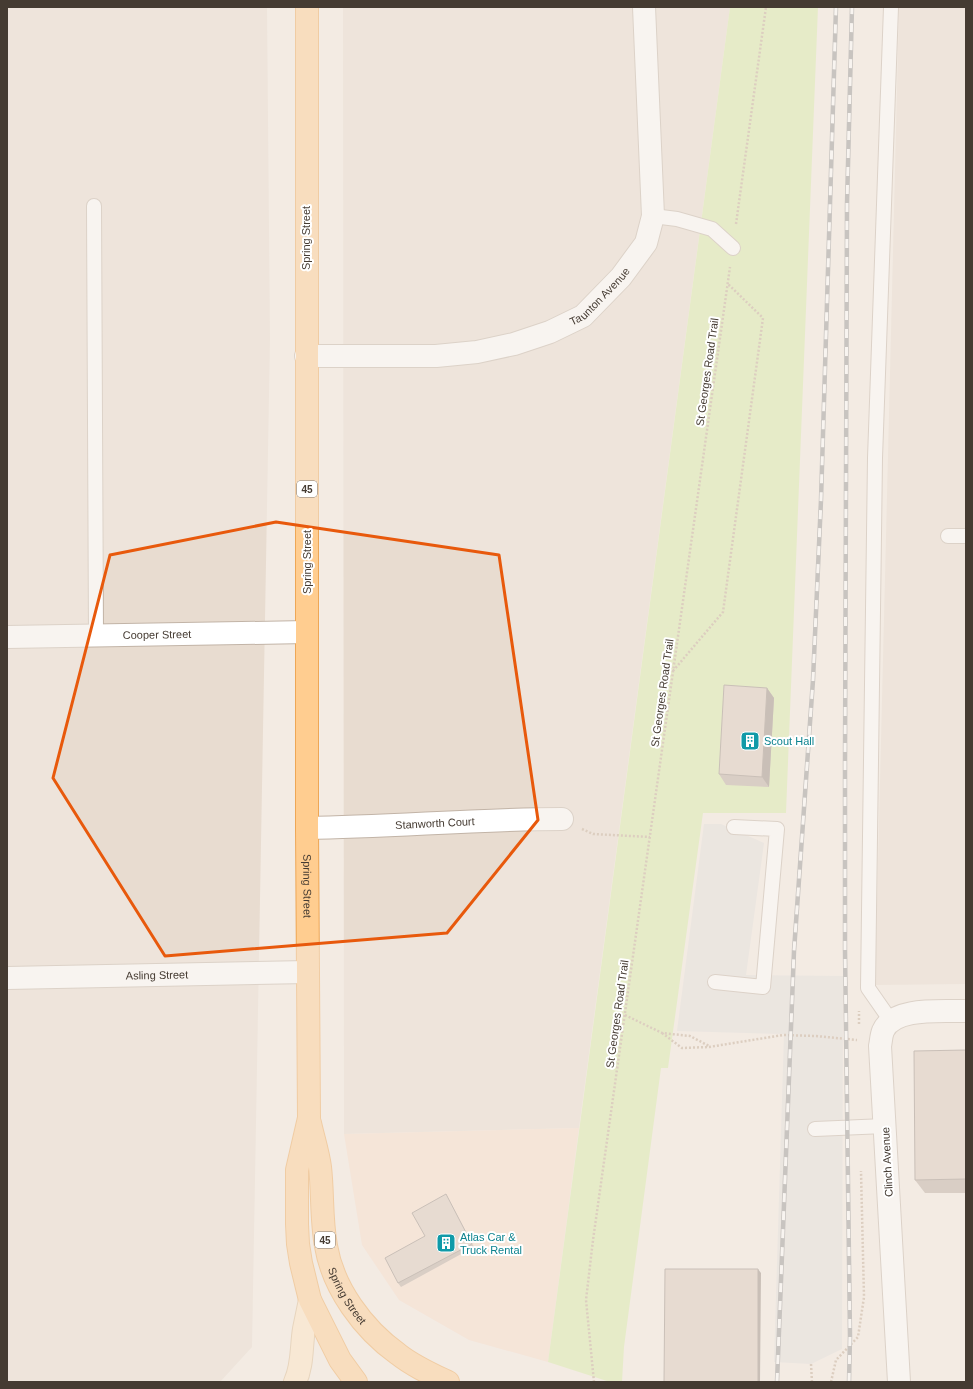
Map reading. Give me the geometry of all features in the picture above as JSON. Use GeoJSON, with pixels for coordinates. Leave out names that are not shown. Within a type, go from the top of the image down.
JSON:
{"type":"FeatureCollection","features":[{"type":"Feature","properties":{"kind":"main road","name":"Spring Street"},"geometry":{"type":"LineString","coordinates":[[307,7],[306,356],[309,1118],[320,1167],[322,1210],[326,1247],[337,1281],[345,1296],[364,1322],[385,1344],[412,1363],[448,1382]]}},
{"type":"Feature","properties":{"kind":"main road","name":"Spring Street"},"geometry":{"type":"LineString","coordinates":[[309,1118],[297,1170],[298,1244],[301,1263],[310,1300],[340,1360],[356,1382]]}},
{"type":"Feature","properties":{"kind":"main road"},"geometry":{"type":"LineString","coordinates":[[295,1382],[303,1351],[304,1330],[310,1300]]}},
{"type":"Feature","properties":{"kind":"street","name":"Taunton Avenue"},"geometry":{"type":"LineString","coordinates":[[306,356],[436,356],[477,352],[514,344],[550,332],[583,316],[621,277],[646,243],[653,216],[644,7]]}},
{"type":"Feature","properties":{"kind":"street","name":"Cooper Street"},"geometry":{"type":"LineString","coordinates":[[7,637],[307,632]]}},
{"type":"Feature","properties":{"kind":"street","name":"Stanworth Court"},"geometry":{"type":"LineString","coordinates":[[307,828],[344,828],[530,819],[562,819]]}},
{"type":"Feature","properties":{"kind":"street","name":"Asling Street"},"geometry":{"type":"LineString","coordinates":[[7,978],[308,972]]}},
{"type":"Feature","properties":{"kind":"street"},"geometry":{"type":"LineString","coordinates":[[890,1021],[907,1014],[966,1011]]}},
{"type":"Feature","properties":{"kind":"street","name":"Clinch Avenue"},"geometry":{"type":"LineString","coordinates":[[890,1021],[883,1032],[880,1046],[899,1382]]}},
{"type":"Feature","properties":{"kind":"lane"},"geometry":{"type":"LineString","coordinates":[[890,1021],[868,988],[875,458],[891,7]]}},
{"type":"Feature","properties":{"kind":"lane"},"geometry":{"type":"LineString","coordinates":[[94,206],[96,636]]}},
{"type":"Feature","properties":{"kind":"lane"},"geometry":{"type":"LineString","coordinates":[[653,216],[677,219],[712,229],[733,248]]}},
{"type":"Feature","properties":{"kind":"lane"},"geometry":{"type":"LineString","coordinates":[[948,536],[966,536]]}},
{"type":"Feature","properties":{"kind":"lane"},"geometry":{"type":"LineString","coordinates":[[715,982],[763,987],[777,829],[734,826]]}},
{"type":"Feature","properties":{"kind":"lane"},"geometry":{"type":"LineString","coordinates":[[814,1129],[885,1126]]}},
{"type":"Feature","properties":{"kind":"path","name":"St Georges Road Trail"},"geometry":{"type":"LineString","coordinates":[[594,1382],[586,1300],[593,1240],[766,7]]}},
{"type":"Feature","properties":{"kind":"path"},"geometry":{"type":"LineString","coordinates":[[673,672],[723,612],[764,318],[728,284]]}},
{"type":"Feature","properties":{"kind":"path"},"geometry":{"type":"LineString","coordinates":[[562,819],[593,834],[650,837]]}},
{"type":"Feature","properties":{"kind":"path"},"geometry":{"type":"LineString","coordinates":[[859,1026],[860,1005],[868,988]]}},
{"type":"Feature","properties":{"kind":"path"},"geometry":{"type":"LineString","coordinates":[[625,1014],[662,1033],[682,1048],[709,1047],[783,1035],[858,1040],[858,1033]]}},
{"type":"Feature","properties":{"kind":"path"},"geometry":{"type":"LineString","coordinates":[[662,1033],[690,1036],[709,1047]]}},
{"type":"Feature","properties":{"kind":"path"},"geometry":{"type":"LineString","coordinates":[[831,1382],[836,1360],[858,1337],[864,1297],[861,1166]]}},
{"type":"Feature","properties":{"kind":"path"},"geometry":{"type":"LineString","coordinates":[[811,1364],[812,1382]]}},
{"type":"Feature","properties":{"kind":"highlighted area"},"geometry":{"type":"Polygon","coordinates":[[[276,522],[499,555],[538,820],[447,933],[165,956],[53,778],[110,555],[276,522]]]}},
{"type":"Feature","properties":{"kind":"shaded area"},"geometry":{"type":"Polygon","coordinates":[[[7,7],[267,7],[270,339],[252,1347],[220,1382],[7,1382],[7,7]]]}},
{"type":"Feature","properties":{"kind":"shaded area"},"geometry":{"type":"Polygon","coordinates":[[[343,7],[730,7],[579,1128],[344,1134],[343,7]]]}},
{"type":"Feature","properties":{"kind":"shaded area"},"geometry":{"type":"Polygon","coordinates":[[[899,7],[966,7],[966,984],[875,985],[899,7]]]}},
{"type":"Feature","properties":{"kind":"shaded area"},"geometry":{"type":"Polygon","coordinates":[[[704,824],[721,824],[764,843],[746,975],[843,976],[842,1349],[811,1364],[774,1362],[784,1034],[677,1031],[704,824]]]}},
{"type":"Feature","properties":{"kind":"shaded area"},"geometry":{"type":"Polygon","coordinates":[[[579,1128],[548,1362],[469,1340],[399,1300],[362,1245],[344,1134],[579,1128]]]}},
{"type":"Feature","properties":{"kind":"green space"},"geometry":{"type":"Polygon","coordinates":[[[730,7],[818,7],[786,813],[703,813],[668,1068],[661,1068],[624,1347],[622,1382],[610,1382],[548,1362],[730,7]]]}},
{"type":"Feature","properties":{"kind":"building","name":"Scout Hall"},"geometry":{"type":"Polygon","coordinates":[[[724,685],[767,688],[762,777],[719,774],[724,685]]]}},
{"type":"Feature","properties":{"kind":"building"},"geometry":{"type":"Polygon","coordinates":[[[966,1050],[966,1179],[915,1180],[914,1051],[966,1050]]]}},
{"type":"Feature","properties":{"kind":"building","name":"Atlas Car & Truck Rental"},"geometry":{"type":"Polygon","coordinates":[[[446,1194],[472,1244],[398,1283],[385,1258],[425,1236],[412,1213],[446,1194]]]}},
{"type":"Feature","properties":{"kind":"building"},"geometry":{"type":"Polygon","coordinates":[[[665,1269],[758,1269],[758,1382],[664,1382],[665,1269]]]}},
{"type":"Feature","properties":{"kind":"railway"},"geometry":{"type":"LineString","coordinates":[[777,1382],[794,951],[813,680],[821,500],[836,7]]}},
{"type":"Feature","properties":{"kind":"railway"},"geometry":{"type":"LineString","coordinates":[[849,1382],[850,1336],[845,950],[845,765],[847,204],[852,7]]}},
{"type":"Feature","properties":{"kind":"place","name":"Scout Hall"},"geometry":{"type":"Point","coordinates":[750,741]}},
{"type":"Feature","properties":{"kind":"place","name":"Atlas Car & Truck Rental"},"geometry":{"type":"Point","coordinates":[446,1243]}}]}
